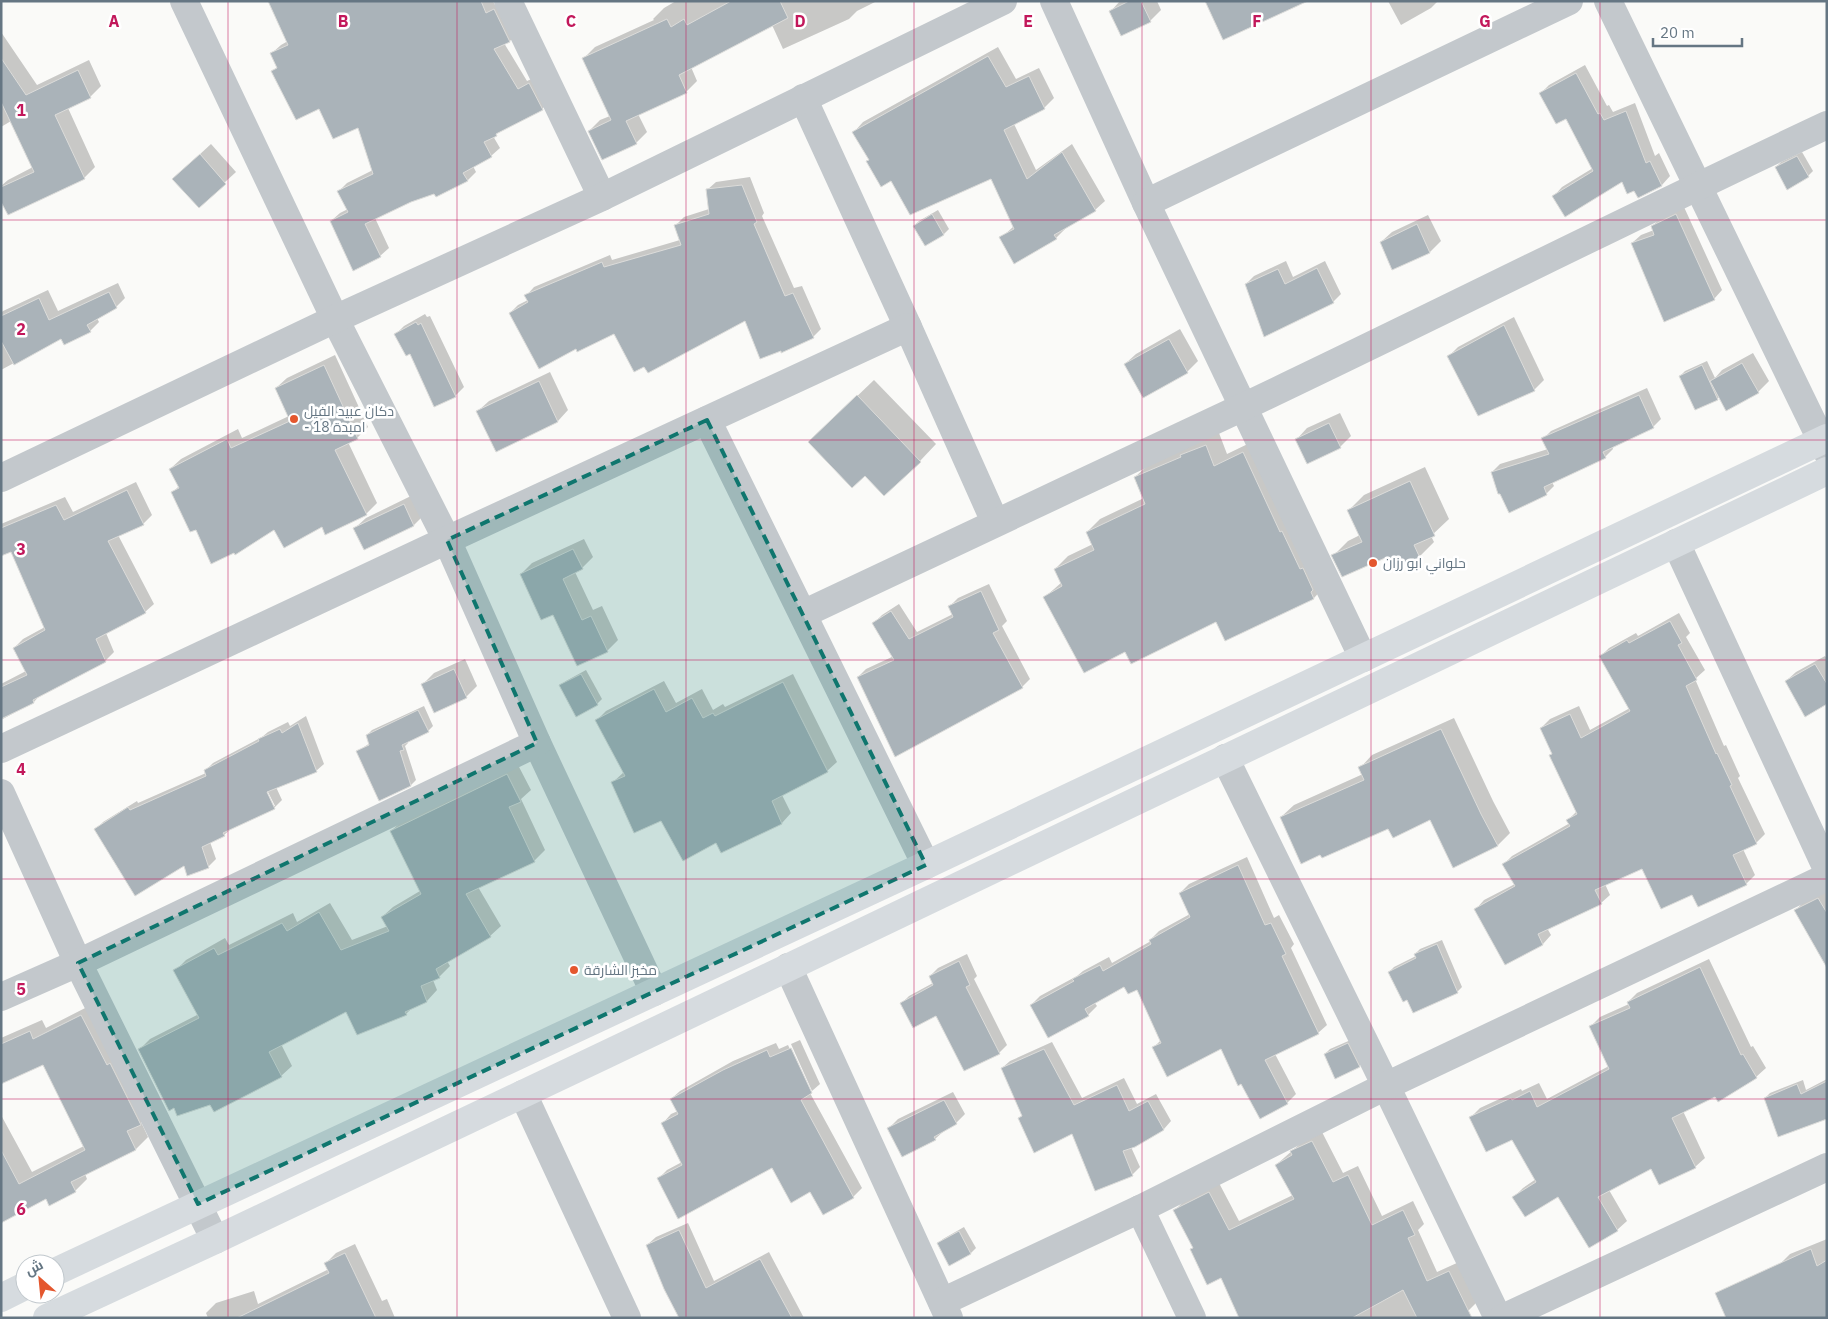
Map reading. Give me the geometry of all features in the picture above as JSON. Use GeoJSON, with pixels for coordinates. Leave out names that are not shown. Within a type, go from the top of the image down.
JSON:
{"type":"FeatureCollection","features":[{"type":"Feature","properties":{"kind":"main road"},"geometry":{"type":"LineString","coordinates":[[65,1267],[926,865],[1363,658],[1825,444]]}},
{"type":"Feature","properties":{"kind":"main road"},"geometry":{"type":"LineString","coordinates":[[58,1315],[1827,471]]}},
{"type":"Feature","properties":{"kind":"main road"},"geometry":{"type":"LineString","coordinates":[[1,1298],[15,1291]]}},
{"type":"Feature","properties":{"kind":"street"},"geometry":{"type":"LineString","coordinates":[[184,1],[335,319],[447,540],[537,743],[654,992]]}},
{"type":"Feature","properties":{"kind":"street"},"geometry":{"type":"LineString","coordinates":[[508,1],[602,197]]}},
{"type":"Feature","properties":{"kind":"street"},"geometry":{"type":"LineString","coordinates":[[1,478],[335,319],[602,197],[1003,1]]}},
{"type":"Feature","properties":{"kind":"street"},"geometry":{"type":"LineString","coordinates":[[1054,1],[1242,408],[1363,658]]}},
{"type":"Feature","properties":{"kind":"street"},"geometry":{"type":"LineString","coordinates":[[1146,203],[1569,1]]}},
{"type":"Feature","properties":{"kind":"street"},"geometry":{"type":"LineString","coordinates":[[1608,1],[1825,444]]}},
{"type":"Feature","properties":{"kind":"street"},"geometry":{"type":"LineString","coordinates":[[802,98],[908,327],[995,522]]}},
{"type":"Feature","properties":{"kind":"street"},"geometry":{"type":"LineString","coordinates":[[803,614],[995,522],[1242,408],[1697,186],[1827,125]]}},
{"type":"Feature","properties":{"kind":"street"},"geometry":{"type":"LineString","coordinates":[[1,749],[908,327]]}},
{"type":"Feature","properties":{"kind":"street"},"geometry":{"type":"LineString","coordinates":[[707,420],[926,865]]}},
{"type":"Feature","properties":{"kind":"street"},"geometry":{"type":"LineString","coordinates":[[1676,543],[1827,869]]}},
{"type":"Feature","properties":{"kind":"street"},"geometry":{"type":"LineString","coordinates":[[1,997],[78,963],[537,743]]}},
{"type":"Feature","properties":{"kind":"street"},"geometry":{"type":"LineString","coordinates":[[1225,758],[1498,1318]]}},
{"type":"Feature","properties":{"kind":"street"},"geometry":{"type":"LineString","coordinates":[[1,793],[78,963],[215,1240]]}},
{"type":"Feature","properties":{"kind":"street"},"geometry":{"type":"LineString","coordinates":[[788,967],[946,1310],[1140,1209],[1386,1086],[1827,877]]}},
{"type":"Feature","properties":{"kind":"street"},"geometry":{"type":"LineString","coordinates":[[522,1094],[628,1318]]}},
{"type":"Feature","properties":{"kind":"street"},"geometry":{"type":"LineString","coordinates":[[1502,1318],[1827,1167]]}},
{"type":"Feature","properties":{"kind":"street"},"geometry":{"type":"LineString","coordinates":[[1140,1209],[1192,1318]]}},
{"type":"Feature","properties":{"kind":"highlighted area"},"geometry":{"type":"Polygon","coordinates":[[[707,420],[926,865],[198,1204],[78,963],[537,743],[447,540],[707,420]]]}},
{"type":"Feature","properties":{"kind":"building"},"geometry":{"type":"Polygon","coordinates":[[[268,1],[481,1],[486,13],[494,9],[510,42],[494,49],[518,89],[529,83],[543,110],[484,142],[492,157],[463,173],[468,181],[436,197],[434,194],[411,202],[365,224],[381,257],[353,271],[330,221],[348,212],[337,191],[373,174],[358,128],[333,139],[319,109],[296,120],[271,71],[277,68],[270,53],[288,45],[268,1]]]}},
{"type":"Feature","properties":{"kind":"building"},"geometry":{"type":"Polygon","coordinates":[[[731,1],[780,1],[788,18],[679,75],[687,93],[626,121],[637,144],[602,160],[588,131],[611,120],[582,58],[667,19],[671,27],[684,19],[687,25],[731,1]]]}},
{"type":"Feature","properties":{"kind":"building"},"geometry":{"type":"Polygon","coordinates":[[[1129,1],[1141,1],[1151,22],[1121,36],[1109,11],[1129,1]]]}},
{"type":"Feature","properties":{"kind":"building"},"geometry":{"type":"Polygon","coordinates":[[[1205,1],[1308,1],[1223,40],[1205,1]]]}},
{"type":"Feature","properties":{"kind":"building"},"geometry":{"type":"Polygon","coordinates":[[[988,56],[1006,87],[1029,76],[1045,109],[1004,130],[1027,179],[1062,152],[1096,211],[1054,235],[1057,239],[1014,264],[999,237],[1014,229],[991,179],[910,215],[891,181],[881,187],[866,161],[869,160],[852,132],[988,56]]]}},
{"type":"Feature","properties":{"kind":"building"},"geometry":{"type":"Polygon","coordinates":[[[1,58],[26,95],[78,70],[91,98],[55,115],[85,179],[8,215],[1,202],[1,187],[34,172],[1,102],[1,58]]]}},
{"type":"Feature","properties":{"kind":"building"},"geometry":{"type":"Polygon","coordinates":[[[1576,73],[1598,114],[1600,113],[1604,120],[1626,111],[1646,163],[1650,161],[1662,186],[1638,198],[1634,191],[1627,194],[1622,182],[1565,217],[1552,196],[1593,171],[1566,119],[1556,124],[1539,93],[1576,73]]]}},
{"type":"Feature","properties":{"kind":"building"},"geometry":{"type":"Polygon","coordinates":[[[200,154],[226,184],[199,208],[172,179],[200,154]]]}},
{"type":"Feature","properties":{"kind":"building"},"geometry":{"type":"Polygon","coordinates":[[[1797,156],[1809,177],[1787,190],[1775,167],[1797,156]]]}},
{"type":"Feature","properties":{"kind":"building"},"geometry":{"type":"Polygon","coordinates":[[[742,185],[757,222],[754,224],[785,296],[793,293],[814,338],[781,353],[781,351],[760,359],[745,321],[648,373],[644,367],[634,372],[614,334],[577,352],[576,349],[539,369],[509,313],[528,302],[524,295],[602,262],[604,267],[681,245],[674,225],[709,214],[706,189],[742,185]]]}},
{"type":"Feature","properties":{"kind":"building"},"geometry":{"type":"Polygon","coordinates":[[[932,214],[944,235],[925,246],[913,226],[932,214]]]}},
{"type":"Feature","properties":{"kind":"building"},"geometry":{"type":"Polygon","coordinates":[[[1676,214],[1715,300],[1664,322],[1631,243],[1654,235],[1651,226],[1676,214]]]}},
{"type":"Feature","properties":{"kind":"building"},"geometry":{"type":"Polygon","coordinates":[[[1417,224],[1430,253],[1392,270],[1380,242],[1417,224]]]}},
{"type":"Feature","properties":{"kind":"building"},"geometry":{"type":"Polygon","coordinates":[[[1317,268],[1334,303],[1264,337],[1245,284],[1278,269],[1285,284],[1317,268]]]}},
{"type":"Feature","properties":{"kind":"building"},"geometry":{"type":"Polygon","coordinates":[[[109,292],[117,308],[87,325],[91,332],[64,345],[61,339],[14,365],[1,341],[1,316],[39,298],[49,320],[109,292]]]}},
{"type":"Feature","properties":{"kind":"building"},"geometry":{"type":"Polygon","coordinates":[[[416,322],[418,325],[421,323],[456,397],[434,407],[410,354],[406,356],[394,334],[416,322]]]}},
{"type":"Feature","properties":{"kind":"building"},"geometry":{"type":"Polygon","coordinates":[[[1504,325],[1535,391],[1478,416],[1447,356],[1504,325]]]}},
{"type":"Feature","properties":{"kind":"building"},"geometry":{"type":"Polygon","coordinates":[[[1169,339],[1188,373],[1143,398],[1124,364],[1169,339]]]}},
{"type":"Feature","properties":{"kind":"building"},"geometry":{"type":"Polygon","coordinates":[[[1742,363],[1759,393],[1726,411],[1710,381],[1742,363]]]}},
{"type":"Feature","properties":{"kind":"building"},"geometry":{"type":"Polygon","coordinates":[[[324,365],[358,439],[335,450],[367,515],[325,535],[322,527],[284,548],[274,530],[235,555],[234,553],[211,564],[196,530],[190,532],[171,492],[179,488],[169,469],[227,439],[231,448],[290,421],[275,388],[324,365]]]}},
{"type":"Feature","properties":{"kind":"building"},"geometry":{"type":"Polygon","coordinates":[[[1702,365],[1718,400],[1695,410],[1679,376],[1702,365]]]}},
{"type":"Feature","properties":{"kind":"building"},"geometry":{"type":"Polygon","coordinates":[[[539,381],[558,422],[496,452],[476,411],[539,381]]]}},
{"type":"Feature","properties":{"kind":"building"},"geometry":{"type":"Polygon","coordinates":[[[857,395],[921,462],[884,496],[865,476],[852,488],[808,442],[857,395]]]}},
{"type":"Feature","properties":{"kind":"building"},"geometry":{"type":"Polygon","coordinates":[[[1639,395],[1654,428],[1603,452],[1606,458],[1544,487],[1547,495],[1509,513],[1500,494],[1498,494],[1491,472],[1549,454],[1541,438],[1639,395]]]}},
{"type":"Feature","properties":{"kind":"building"},"geometry":{"type":"Polygon","coordinates":[[[1329,423],[1341,448],[1307,464],[1295,439],[1329,423]]]}},
{"type":"Feature","properties":{"kind":"building"},"geometry":{"type":"Polygon","coordinates":[[[1206,445],[1214,466],[1243,452],[1280,532],[1282,531],[1300,569],[1303,568],[1313,590],[1311,592],[1314,599],[1225,641],[1216,622],[1131,664],[1125,652],[1084,673],[1043,597],[1062,586],[1054,569],[1094,550],[1086,532],[1145,504],[1134,477],[1206,445]]]}},
{"type":"Feature","properties":{"kind":"building"},"geometry":{"type":"Polygon","coordinates":[[[1410,481],[1435,536],[1414,545],[1420,558],[1391,571],[1385,558],[1342,577],[1331,555],[1362,542],[1347,510],[1410,481]]]}},
{"type":"Feature","properties":{"kind":"building"},"geometry":{"type":"Polygon","coordinates":[[[127,490],[144,525],[108,541],[146,613],[96,639],[106,662],[33,700],[34,703],[1,719],[1,687],[27,675],[13,648],[45,630],[11,552],[1,556],[1,528],[56,505],[64,520],[127,490]]]}},
{"type":"Feature","properties":{"kind":"building"},"geometry":{"type":"Polygon","coordinates":[[[404,504],[414,526],[364,550],[353,528],[404,504]]]}},
{"type":"Feature","properties":{"kind":"building"},"geometry":{"type":"Polygon","coordinates":[[[573,549],[583,569],[563,579],[582,620],[591,616],[608,652],[577,666],[553,615],[541,620],[520,574],[573,549]]]}},
{"type":"Feature","properties":{"kind":"building"},"geometry":{"type":"Polygon","coordinates":[[[981,591],[999,630],[993,633],[1023,688],[895,757],[857,677],[894,660],[872,623],[891,611],[909,639],[953,617],[948,606],[981,591]]]}},
{"type":"Feature","properties":{"kind":"building"},"geometry":{"type":"Polygon","coordinates":[[[1670,621],[1682,643],[1678,645],[1697,680],[1686,686],[1757,844],[1733,855],[1747,885],[1698,907],[1692,895],[1661,909],[1642,869],[1595,890],[1602,904],[1538,934],[1543,945],[1505,965],[1474,909],[1515,886],[1502,864],[1570,826],[1566,820],[1577,814],[1549,755],[1552,754],[1540,728],[1570,714],[1581,738],[1630,711],[1599,656],[1627,640],[1629,643],[1670,621]]]}},
{"type":"Feature","properties":{"kind":"building"},"geometry":{"type":"Polygon","coordinates":[[[1815,664],[1827,684],[1827,704],[1805,717],[1785,681],[1815,664]]]}},
{"type":"Feature","properties":{"kind":"building"},"geometry":{"type":"Polygon","coordinates":[[[454,669],[467,698],[434,713],[421,684],[454,669]]]}},
{"type":"Feature","properties":{"kind":"building"},"geometry":{"type":"Polygon","coordinates":[[[581,674],[598,705],[576,717],[559,685],[581,674]]]}},
{"type":"Feature","properties":{"kind":"building"},"geometry":{"type":"Polygon","coordinates":[[[783,682],[828,772],[772,801],[782,824],[721,853],[716,843],[683,861],[661,821],[634,833],[611,782],[625,776],[595,720],[654,689],[666,712],[692,698],[703,718],[713,713],[715,716],[783,682]]]}},
{"type":"Feature","properties":{"kind":"building"},"geometry":{"type":"Polygon","coordinates":[[[418,710],[429,732],[402,745],[404,750],[400,751],[411,786],[379,801],[356,751],[369,745],[366,735],[418,710]]]}},
{"type":"Feature","properties":{"kind":"building"},"geometry":{"type":"Polygon","coordinates":[[[298,723],[317,772],[267,792],[275,809],[223,833],[225,836],[202,847],[209,868],[187,876],[184,866],[135,896],[94,829],[128,807],[130,810],[206,776],[204,770],[259,741],[258,739],[280,729],[282,733],[298,723]]]}},
{"type":"Feature","properties":{"kind":"building"},"geometry":{"type":"Polygon","coordinates":[[[1441,729],[1498,846],[1453,868],[1430,820],[1393,838],[1388,829],[1322,858],[1320,855],[1301,864],[1280,817],[1364,780],[1358,767],[1441,729]]]}},
{"type":"Feature","properties":{"kind":"building"},"geometry":{"type":"Polygon","coordinates":[[[507,774],[521,802],[509,807],[535,862],[466,894],[491,937],[436,969],[440,978],[421,986],[427,1002],[405,1012],[407,1015],[357,1035],[346,1012],[269,1052],[282,1077],[214,1112],[210,1105],[177,1116],[174,1108],[169,1111],[138,1049],[199,1018],[173,970],[214,948],[218,955],[282,923],[287,931],[319,912],[341,950],[389,931],[381,917],[421,894],[390,831],[507,774]]]}},
{"type":"Feature","properties":{"kind":"building"},"geometry":{"type":"Polygon","coordinates":[[[1238,865],[1265,925],[1271,923],[1286,954],[1282,956],[1319,1034],[1265,1060],[1288,1104],[1260,1119],[1241,1084],[1238,1086],[1221,1049],[1167,1077],[1152,1047],[1161,1043],[1137,990],[1128,994],[1124,987],[1085,1009],[1089,1016],[1048,1038],[1030,1005],[1074,981],[1072,979],[1100,965],[1103,971],[1151,944],[1149,940],[1190,917],[1179,893],[1238,865]]]}},
{"type":"Feature","properties":{"kind":"building"},"geometry":{"type":"Polygon","coordinates":[[[1818,898],[1827,913],[1827,968],[1794,910],[1818,898]]]}},
{"type":"Feature","properties":{"kind":"building"},"geometry":{"type":"Polygon","coordinates":[[[1437,944],[1458,993],[1413,1013],[1407,1000],[1403,1002],[1388,972],[1416,958],[1414,954],[1437,944]]]}},
{"type":"Feature","properties":{"kind":"building"},"geometry":{"type":"Polygon","coordinates":[[[959,961],[970,985],[966,987],[1000,1054],[964,1071],[936,1016],[913,1028],[900,1003],[933,985],[929,976],[959,961]]]}},
{"type":"Feature","properties":{"kind":"building"},"geometry":{"type":"Polygon","coordinates":[[[1700,967],[1741,1055],[1743,1054],[1757,1078],[1718,1102],[1715,1097],[1672,1118],[1696,1168],[1659,1185],[1651,1169],[1598,1197],[1618,1231],[1589,1248],[1558,1197],[1525,1217],[1512,1197],[1536,1182],[1512,1140],[1486,1152],[1469,1117],[1530,1091],[1537,1107],[1609,1069],[1589,1026],[1630,1008],[1627,1002],[1700,967]]]}},
{"type":"Feature","properties":{"kind":"building"},"geometry":{"type":"Polygon","coordinates":[[[81,1015],[107,1065],[110,1063],[141,1125],[127,1131],[136,1150],[71,1182],[76,1192],[49,1206],[46,1199],[1,1223],[1,1150],[19,1184],[85,1150],[43,1065],[1,1084],[1,1044],[30,1031],[33,1039],[81,1015]]]}},
{"type":"Feature","properties":{"kind":"building"},"geometry":{"type":"Polygon","coordinates":[[[1348,1043],[1360,1067],[1335,1079],[1324,1054],[1348,1043]]]}},
{"type":"Feature","properties":{"kind":"building"},"geometry":{"type":"Polygon","coordinates":[[[791,1048],[812,1093],[801,1100],[854,1198],[823,1215],[810,1192],[791,1203],[772,1168],[678,1219],[657,1178],[682,1165],[661,1123],[678,1114],[670,1099],[723,1070],[767,1050],[770,1057],[791,1048]]]}},
{"type":"Feature","properties":{"kind":"building"},"geometry":{"type":"Polygon","coordinates":[[[1044,1049],[1074,1105],[1117,1085],[1129,1111],[1148,1101],[1164,1130],[1135,1147],[1123,1151],[1133,1176],[1095,1191],[1072,1134],[1034,1153],[1018,1118],[1022,1116],[1001,1068],[1044,1049]]]}},
{"type":"Feature","properties":{"kind":"building"},"geometry":{"type":"Polygon","coordinates":[[[1827,1081],[1827,1119],[1778,1137],[1764,1098],[1797,1084],[1801,1094],[1827,1081]]]}},
{"type":"Feature","properties":{"kind":"building"},"geometry":{"type":"Polygon","coordinates":[[[944,1100],[957,1124],[934,1137],[936,1140],[902,1157],[887,1128],[944,1100]]]}},
{"type":"Feature","properties":{"kind":"building"},"geometry":{"type":"Polygon","coordinates":[[[1312,1141],[1333,1182],[1348,1175],[1372,1225],[1403,1210],[1415,1235],[1408,1238],[1427,1281],[1449,1271],[1472,1318],[1417,1318],[1403,1290],[1352,1318],[1239,1318],[1221,1278],[1207,1285],[1190,1249],[1193,1248],[1173,1210],[1209,1192],[1229,1230],[1294,1199],[1275,1165],[1292,1155],[1290,1151],[1312,1141]]]}},
{"type":"Feature","properties":{"kind":"building"},"geometry":{"type":"Polygon","coordinates":[[[679,1230],[706,1288],[760,1259],[792,1318],[679,1318],[664,1289],[646,1245],[679,1230]]]}},
{"type":"Feature","properties":{"kind":"building"},"geometry":{"type":"Polygon","coordinates":[[[959,1231],[971,1254],[949,1266],[937,1243],[959,1231]]]}},
{"type":"Feature","properties":{"kind":"building"},"geometry":{"type":"Polygon","coordinates":[[[1811,1249],[1817,1266],[1827,1260],[1827,1318],[1726,1318],[1715,1293],[1811,1249]]]}},
{"type":"Feature","properties":{"kind":"building"},"geometry":{"type":"Polygon","coordinates":[[[345,1253],[376,1318],[237,1318],[329,1273],[324,1263],[345,1253]]]}},
{"type":"Feature","properties":{"kind":"place","name":"دكان عبيد الفيل - امبدة 18"},"geometry":{"type":"Point","coordinates":[294,419]}},
{"type":"Feature","properties":{"kind":"place","name":"حلواني ابو رزان"},"geometry":{"type":"Point","coordinates":[1373,563]}},
{"type":"Feature","properties":{"kind":"place","name":"مخبز الشارقة"},"geometry":{"type":"Point","coordinates":[574,970]}}]}
